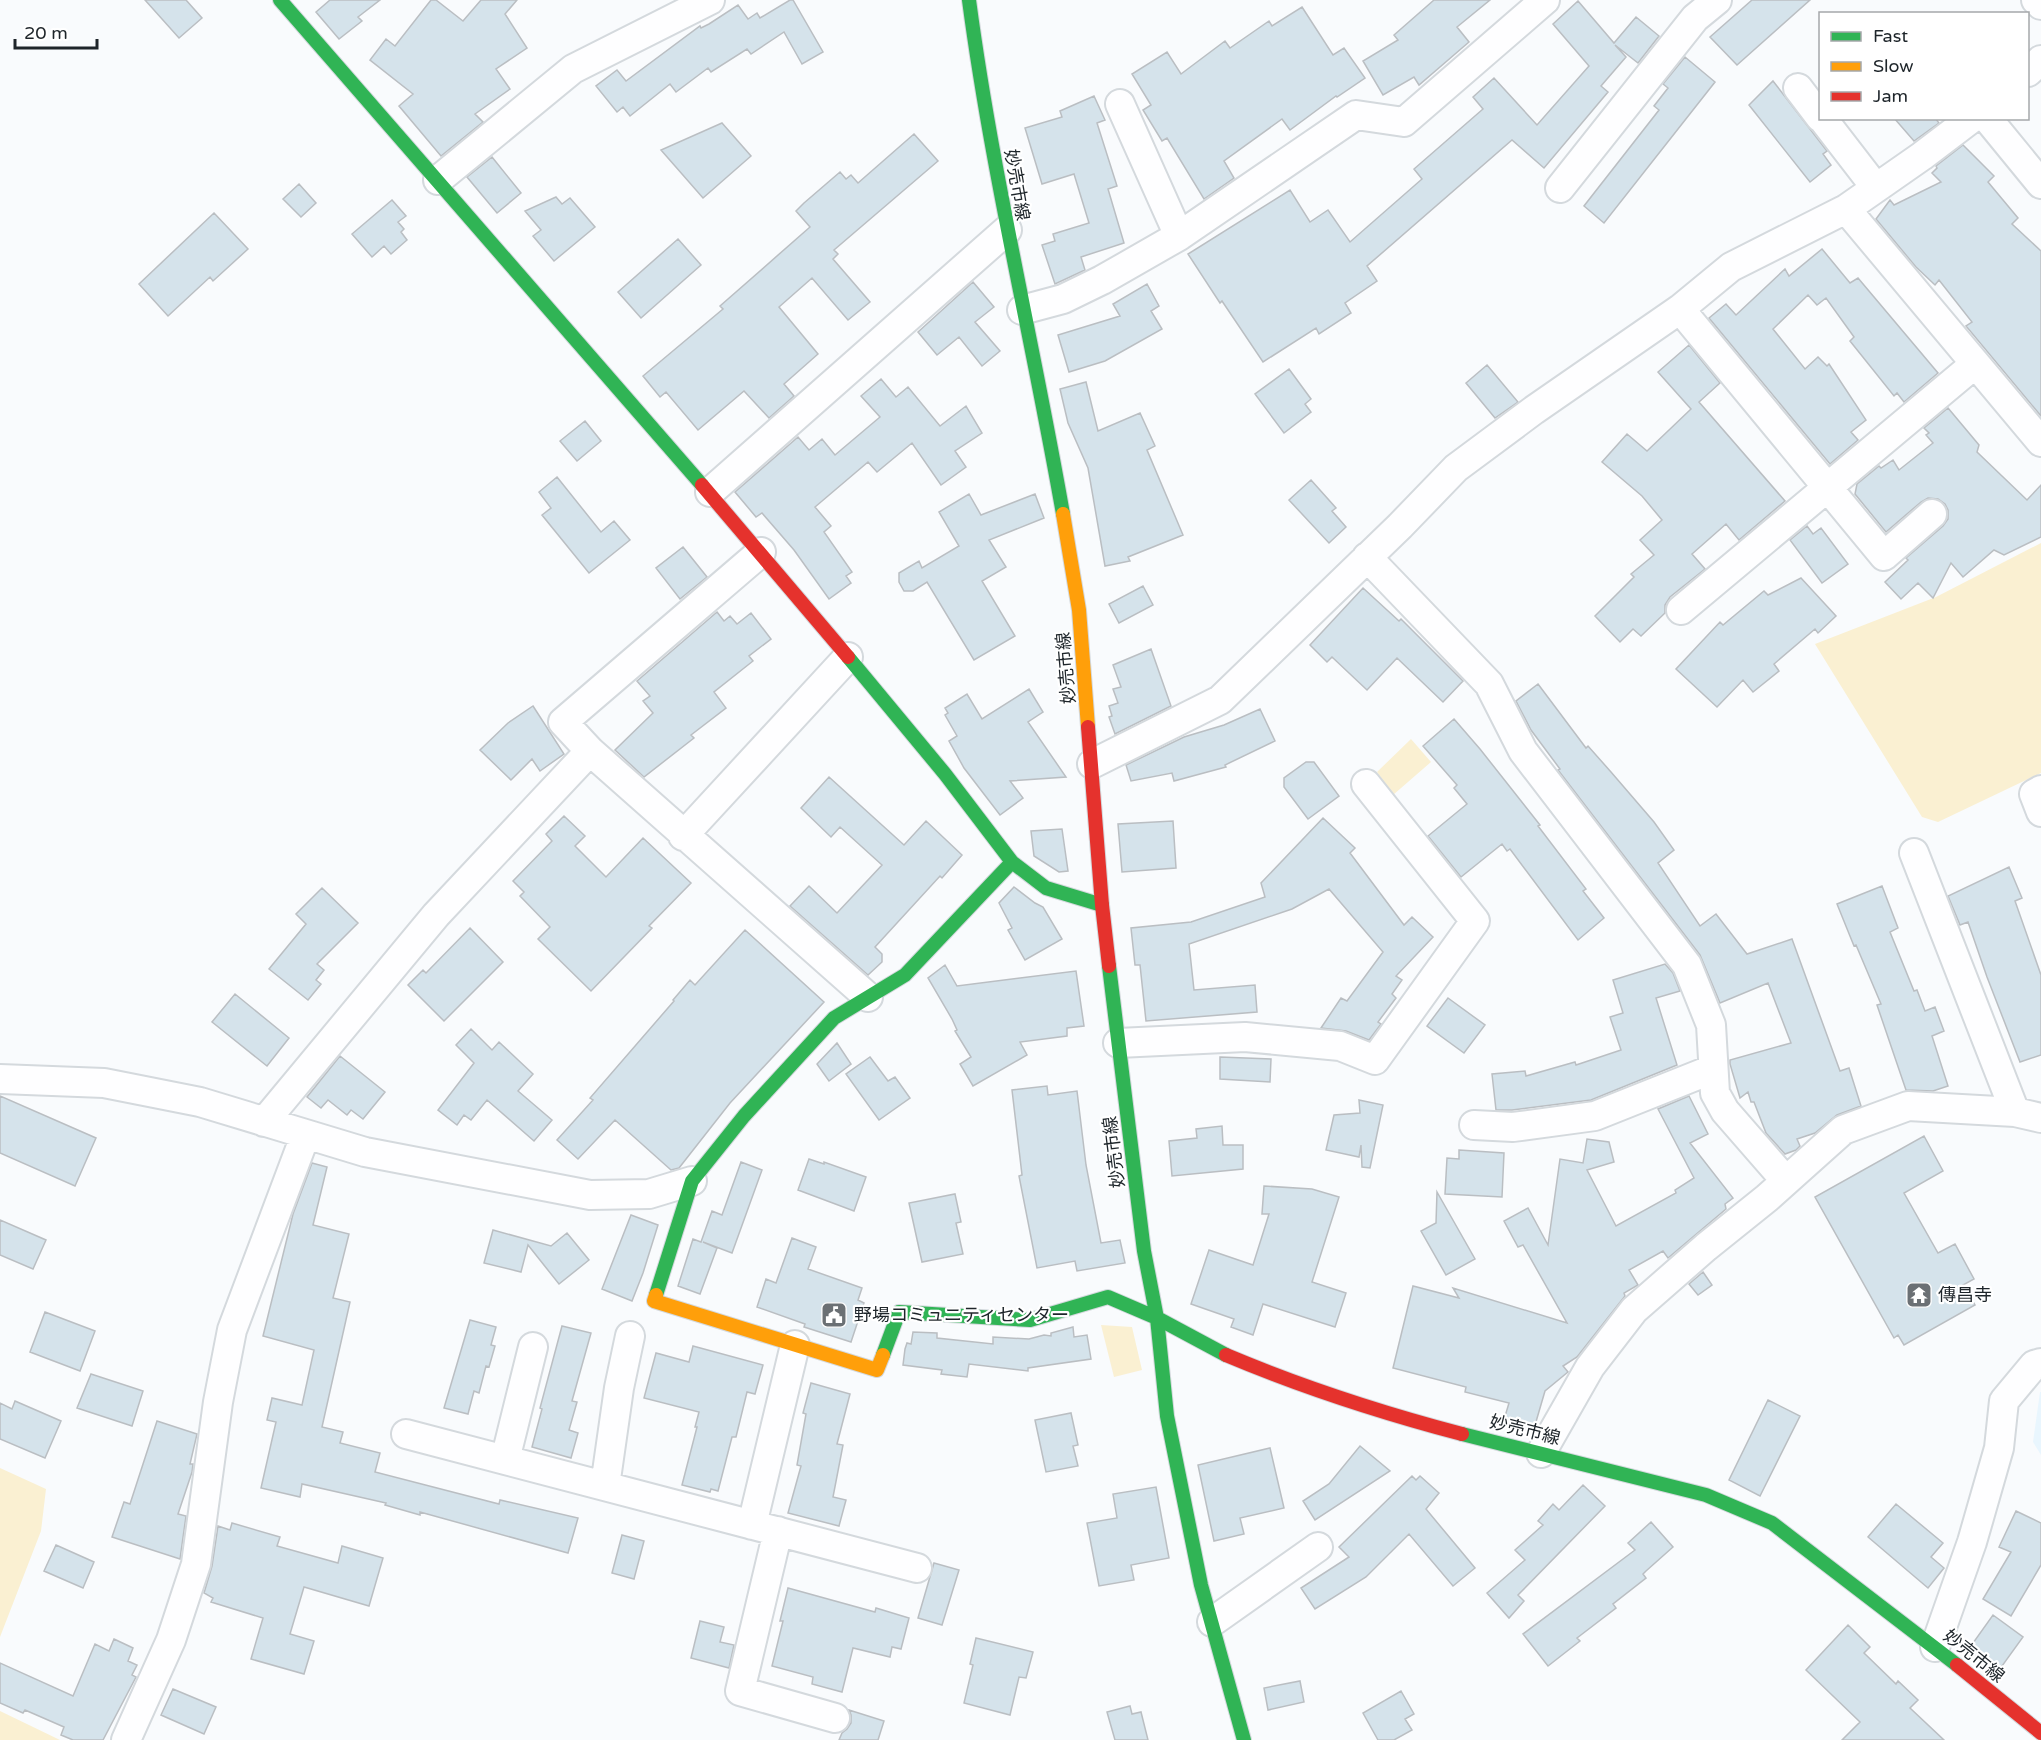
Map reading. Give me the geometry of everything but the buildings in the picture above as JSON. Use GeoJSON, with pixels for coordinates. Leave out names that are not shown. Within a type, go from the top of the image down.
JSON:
{"type":"FeatureCollection","features":[{"type":"Feature","properties":{"kind":"street"},"geometry":{"type":"LineString","coordinates":[[280,0],[761,552],[945,774],[1012,862],[1046,888],[1102,905]]}},
{"type":"Feature","properties":{"kind":"street"},"geometry":{"type":"LineString","coordinates":[[438,180],[573,69],[710,0]]}},
{"type":"Feature","properties":{"kind":"street","name":"妙売市線"},"geometry":{"type":"LineString","coordinates":[[969,0],[980,81],[1079,610],[1102,905],[1144,1251],[1156,1318],[1212,1349],[1283,1379],[1428,1425],[1706,1495],[1772,1523],[1935,1647],[2041,1733]]}},
{"type":"Feature","properties":{"kind":"street"},"geometry":{"type":"LineString","coordinates":[[1022,310],[1063,299],[1102,280],[1179,236],[1356,115],[1404,122],[1545,0]]}},
{"type":"Feature","properties":{"kind":"street"},"geometry":{"type":"LineString","coordinates":[[1560,188],[1695,18],[1717,0]]}},
{"type":"Feature","properties":{"kind":"street"},"geometry":{"type":"LineString","coordinates":[[2036,0],[2041,5]]}},
{"type":"Feature","properties":{"kind":"street"},"geometry":{"type":"LineString","coordinates":[[2029,71],[2041,60]]}},
{"type":"Feature","properties":{"kind":"street"},"geometry":{"type":"LineString","coordinates":[[1798,88],[1819,115]]}},
{"type":"Feature","properties":{"kind":"street"},"geometry":{"type":"LineString","coordinates":[[1120,104],[1179,236]]}},
{"type":"Feature","properties":{"kind":"street"},"geometry":{"type":"LineString","coordinates":[[1823,120],[1876,188]]}},
{"type":"Feature","properties":{"kind":"street"},"geometry":{"type":"LineString","coordinates":[[1989,120],[2041,184]]}},
{"type":"Feature","properties":{"kind":"street"},"geometry":{"type":"LineString","coordinates":[[1092,764],[1220,700],[1456,468],[1534,410],[1680,309],[1731,267],[1846,209],[1961,122]]}},
{"type":"Feature","properties":{"kind":"street"},"geometry":{"type":"LineString","coordinates":[[1846,209],[2041,442]]}},
{"type":"Feature","properties":{"kind":"street"},"geometry":{"type":"LineString","coordinates":[[710,492],[1007,230]]}},
{"type":"Feature","properties":{"kind":"street"},"geometry":{"type":"LineString","coordinates":[[1680,309],[1884,556],[1932,514]]}},
{"type":"Feature","properties":{"kind":"street"},"geometry":{"type":"LineString","coordinates":[[1681,610],[1975,364]]}},
{"type":"Feature","properties":{"kind":"street"},"geometry":{"type":"LineString","coordinates":[[761,552],[563,722],[590,751],[683,836],[868,998]]}},
{"type":"Feature","properties":{"kind":"street"},"geometry":{"type":"LineString","coordinates":[[1367,557],[1489,684],[1523,751],[1687,965],[1710,1025],[1714,1093],[1725,1111],[1786,1181]]}},
{"type":"Feature","properties":{"kind":"street"},"geometry":{"type":"LineString","coordinates":[[683,836],[848,657]]}},
{"type":"Feature","properties":{"kind":"street"},"geometry":{"type":"LineString","coordinates":[[264,1122],[436,915],[590,751]]}},
{"type":"Feature","properties":{"kind":"street"},"geometry":{"type":"LineString","coordinates":[[1119,1043],[1245,1037],[1340,1046],[1376,1060],[1475,921],[1366,784]]}},
{"type":"Feature","properties":{"kind":"street"},"geometry":{"type":"LineString","coordinates":[[2041,790],[2034,794],[2041,812]]}},
{"type":"Feature","properties":{"kind":"street"},"geometry":{"type":"LineString","coordinates":[[1541,1453],[1590,1367],[1634,1310],[1843,1130],[1908,1106],[2028,1115],[1914,853]]}},
{"type":"Feature","properties":{"kind":"street"},"geometry":{"type":"LineString","coordinates":[[1012,862],[905,975],[834,1018],[744,1116],[692,1181],[654,1301],[877,1370],[899,1312],[1030,1320],[1108,1297],[1156,1318],[1167,1416],[1201,1585],[1244,1740]]}},
{"type":"Feature","properties":{"kind":"street"},"geometry":{"type":"LineString","coordinates":[[1474,1125],[1513,1127],[1595,1116],[1713,1069]]}},
{"type":"Feature","properties":{"kind":"street"},"geometry":{"type":"LineString","coordinates":[[0,1079],[104,1083],[201,1102],[305,1136],[365,1152],[590,1195],[649,1194],[692,1181]]}},
{"type":"Feature","properties":{"kind":"street"},"geometry":{"type":"LineString","coordinates":[[126,1740],[171,1640],[196,1564],[218,1402],[232,1330],[305,1136]]}},
{"type":"Feature","properties":{"kind":"street"},"geometry":{"type":"LineString","coordinates":[[604,1486],[619,1388],[630,1336]]}},
{"type":"Feature","properties":{"kind":"street"},"geometry":{"type":"LineString","coordinates":[[795,1345],[741,1691],[835,1718]]}},
{"type":"Feature","properties":{"kind":"street"},"geometry":{"type":"LineString","coordinates":[[505,1460],[533,1347]]}},
{"type":"Feature","properties":{"kind":"street"},"geometry":{"type":"LineString","coordinates":[[1935,1647],[1972,1542],[1999,1448],[2004,1401],[2034,1365],[2041,1363]]}},
{"type":"Feature","properties":{"kind":"street"},"geometry":{"type":"LineString","coordinates":[[406,1434],[917,1568]]}},
{"type":"Feature","properties":{"kind":"street"},"geometry":{"type":"LineString","coordinates":[[1212,1622],[1318,1547]]}},
{"type":"Feature","properties":{"kind":"shaded area"},"geometry":{"type":"Polygon","coordinates":[[[2041,543],[2041,773],[1938,822],[1922,817],[1815,644],[1936,597],[2041,543]]]}},
{"type":"Feature","properties":{"kind":"shaded area"},"geometry":{"type":"Polygon","coordinates":[[[1411,739],[1431,762],[1393,795],[1377,772],[1411,739]]]}},
{"type":"Feature","properties":{"kind":"shaded area"},"geometry":{"type":"Polygon","coordinates":[[[1101,1325],[1132,1327],[1142,1370],[1114,1377],[1101,1325]]]}},
{"type":"Feature","properties":{"kind":"shaded area"},"geometry":{"type":"Polygon","coordinates":[[[2041,1392],[2041,1455],[2033,1442],[2041,1392]]]}},
{"type":"Feature","properties":{"kind":"shaded area"},"geometry":{"type":"Polygon","coordinates":[[[0,1468],[46,1489],[41,1531],[0,1637],[0,1468]]]}},
{"type":"Feature","properties":{"kind":"shaded area"},"geometry":{"type":"Polygon","coordinates":[[[0,1711],[60,1740],[0,1740],[0,1711]]]}},
{"type":"Feature","properties":{"kind":"traffic: fast"},"geometry":{"type":"LineString","coordinates":[[280,0],[702,485]]}},
{"type":"Feature","properties":{"kind":"traffic: fast"},"geometry":{"type":"LineString","coordinates":[[969,0],[989,129],[1063,514]]}},
{"type":"Feature","properties":{"kind":"traffic: fast"},"geometry":{"type":"LineString","coordinates":[[848,657],[945,774],[1012,862],[1046,888],[1102,905]]}},
{"type":"Feature","properties":{"kind":"traffic: fast"},"geometry":{"type":"LineString","coordinates":[[656,1295],[692,1181],[744,1116],[834,1018],[905,975],[1012,862]]}},
{"type":"Feature","properties":{"kind":"traffic: fast"},"geometry":{"type":"LineString","coordinates":[[1109,966],[1144,1251],[1157,1318],[1167,1416],[1201,1585],[1244,1740]]}},
{"type":"Feature","properties":{"kind":"traffic: fast"},"geometry":{"type":"LineString","coordinates":[[883,1355],[899,1312],[1030,1320],[1108,1297],[1157,1318],[1226,1355]]}},
{"type":"Feature","properties":{"kind":"traffic: fast"},"geometry":{"type":"LineString","coordinates":[[1462,1434],[1706,1495],[1772,1523],[1957,1665]]}},
{"type":"Feature","properties":{"kind":"traffic: slow"},"geometry":{"type":"LineString","coordinates":[[1063,514],[1079,610],[1088,727]]}},
{"type":"Feature","properties":{"kind":"traffic: slow"},"geometry":{"type":"LineString","coordinates":[[656,1295],[654,1301],[877,1370],[883,1355]]}},
{"type":"Feature","properties":{"kind":"traffic: jam"},"geometry":{"type":"LineString","coordinates":[[702,485],[848,657]]}},
{"type":"Feature","properties":{"kind":"traffic: jam"},"geometry":{"type":"LineString","coordinates":[[1088,727],[1109,966]]}},
{"type":"Feature","properties":{"kind":"traffic: jam"},"geometry":{"type":"LineString","coordinates":[[1226,1355],[1343,1399],[1462,1434]]}},
{"type":"Feature","properties":{"kind":"traffic: jam"},"geometry":{"type":"LineString","coordinates":[[1957,1665],[2041,1733]]}},
{"type":"Feature","properties":{"kind":"place","name":"傳昌寺"},"geometry":{"type":"Point","coordinates":[1919,1295]}},
{"type":"Feature","properties":{"kind":"place","name":"野場コミュニティセンター"},"geometry":{"type":"Point","coordinates":[834,1315]}}]}
